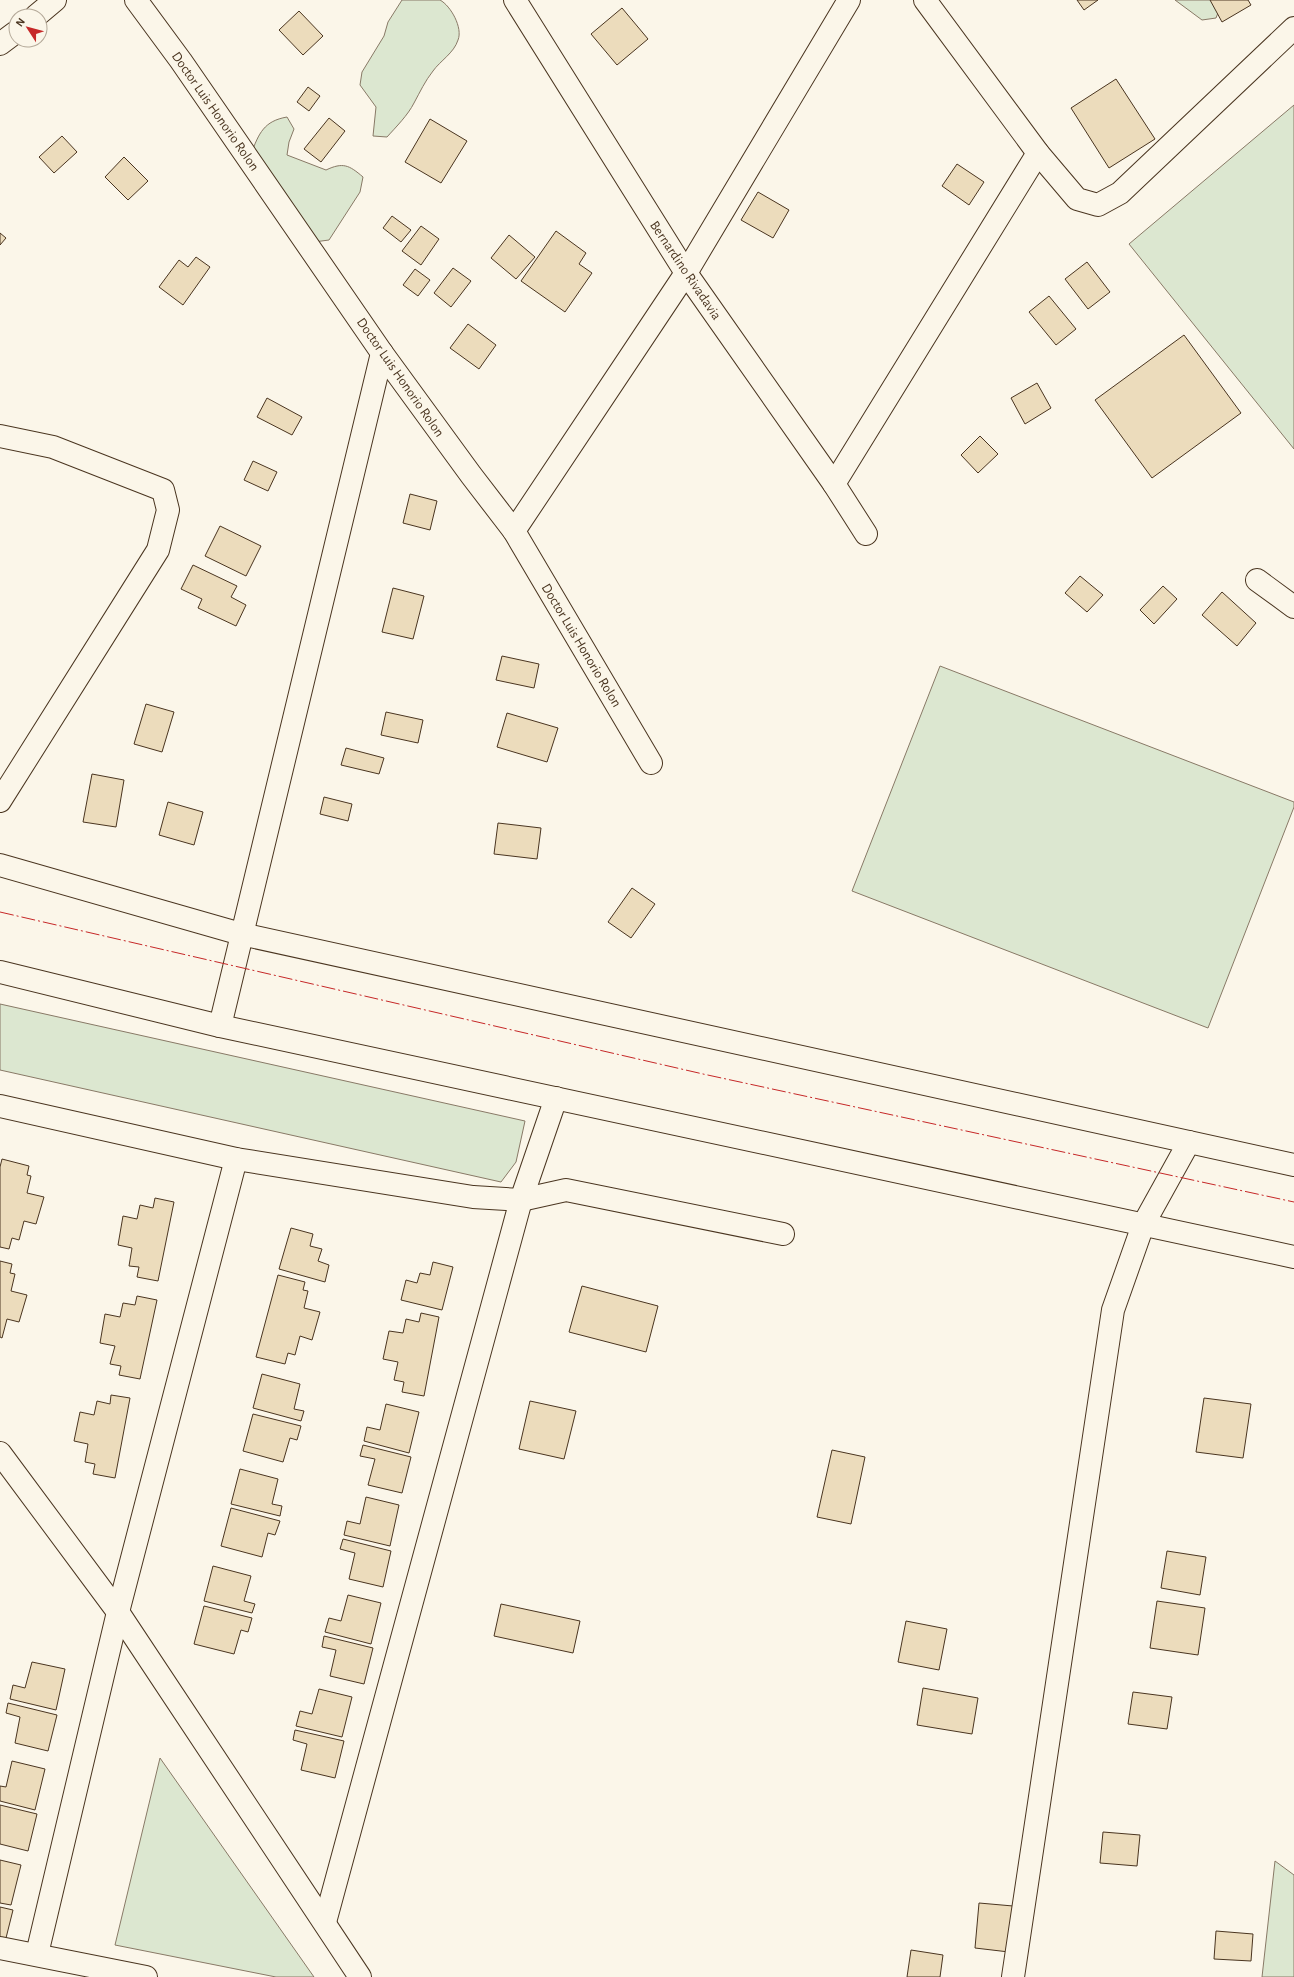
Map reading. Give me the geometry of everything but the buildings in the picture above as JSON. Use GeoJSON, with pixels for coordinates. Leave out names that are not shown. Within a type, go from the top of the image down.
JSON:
{"type":"FeatureCollection","features":[{"type":"Feature","properties":{"kind":"street"},"geometry":{"type":"LineString","coordinates":[[46,8],[55,0]]}},
{"type":"Feature","properties":{"kind":"street","name":"Doctor Luis Honorio Rolon"},"geometry":{"type":"LineString","coordinates":[[136,0],[181,60],[382,353],[514,531],[651,762]]}},
{"type":"Feature","properties":{"kind":"street","name":"Bernardino Rivadavia"},"geometry":{"type":"LineString","coordinates":[[515,0],[686,273],[834,484],[866,534]]}},
{"type":"Feature","properties":{"kind":"street"},"geometry":{"type":"LineString","coordinates":[[514,531],[686,273],[849,0]]}},
{"type":"Feature","properties":{"kind":"street"},"geometry":{"type":"LineString","coordinates":[[926,0],[1038,153],[1077,199],[1098,205],[1120,193],[1294,28]]}},
{"type":"Feature","properties":{"kind":"street"},"geometry":{"type":"LineString","coordinates":[[834,484],[1038,153]]}},
{"type":"Feature","properties":{"kind":"street"},"geometry":{"type":"LineString","coordinates":[[220,1026],[382,353]]}},
{"type":"Feature","properties":{"kind":"street"},"geometry":{"type":"LineString","coordinates":[[0,436],[53,447],[163,490],[168,510],[158,550],[0,801]]}},
{"type":"Feature","properties":{"kind":"street"},"geometry":{"type":"LineString","coordinates":[[1257,580],[1294,607]]}},
{"type":"Feature","properties":{"kind":"street"},"geometry":{"type":"LineString","coordinates":[[0,865],[241,934],[1294,1165]]}},
{"type":"Feature","properties":{"kind":"street"},"geometry":{"type":"LineString","coordinates":[[0,972],[220,1026],[1294,1257]]}},
{"type":"Feature","properties":{"kind":"street"},"geometry":{"type":"LineString","coordinates":[[324,1922],[521,1200],[556,1098]]}},
{"type":"Feature","properties":{"kind":"street"},"geometry":{"type":"LineString","coordinates":[[0,1106],[236,1159],[473,1197],[521,1200],[566,1190],[783,1234]]}},
{"type":"Feature","properties":{"kind":"street"},"geometry":{"type":"LineString","coordinates":[[1013,1977],[1113,1310],[1143,1225],[1189,1142]]}},
{"type":"Feature","properties":{"kind":"street"},"geometry":{"type":"LineString","coordinates":[[37,1954],[118,1612],[236,1159]]}},
{"type":"Feature","properties":{"kind":"street"},"geometry":{"type":"LineString","coordinates":[[0,1453],[118,1612],[360,1977]]}},
{"type":"Feature","properties":{"kind":"street"},"geometry":{"type":"LineString","coordinates":[[0,1948],[37,1954],[146,1977]]}},
{"type":"Feature","properties":{"kind":"green space"},"geometry":{"type":"Polygon","coordinates":[[[402,0],[440,0],[448,7],[455,18],[459,30],[458,40],[450,53],[430,75],[402,121],[387,137],[373,136],[376,107],[360,85],[362,72],[384,36],[388,22],[402,0]]]}},
{"type":"Feature","properties":{"kind":"green space"},"geometry":{"type":"Polygon","coordinates":[[[1175,0],[1223,0],[1216,18],[1202,20],[1175,0]]]}},
{"type":"Feature","properties":{"kind":"green space"},"geometry":{"type":"Polygon","coordinates":[[[1294,105],[1294,449],[1129,244],[1294,105]]]}},
{"type":"Feature","properties":{"kind":"green space"},"geometry":{"type":"Polygon","coordinates":[[[287,117],[294,129],[289,142],[287,155],[326,170],[337,166],[350,167],[363,177],[360,192],[329,240],[314,242],[251,154],[263,129],[279,119],[287,117]]]}},
{"type":"Feature","properties":{"kind":"green space"},"geometry":{"type":"Polygon","coordinates":[[[940,666],[1294,802],[1294,807],[1208,1028],[852,891],[940,666]]]}},
{"type":"Feature","properties":{"kind":"green space"},"geometry":{"type":"Polygon","coordinates":[[[0,1004],[525,1121],[516,1162],[501,1182],[0,1070],[0,1004]]]}},
{"type":"Feature","properties":{"kind":"green space"},"geometry":{"type":"Polygon","coordinates":[[[160,1758],[314,1977],[276,1977],[115,1945],[160,1758]]]}},
{"type":"Feature","properties":{"kind":"green space"},"geometry":{"type":"Polygon","coordinates":[[[1275,1861],[1294,1875],[1294,1977],[1262,1977],[1275,1861]]]}},
{"type":"Feature","properties":{"kind":"power"},"geometry":{"type":"LineString","coordinates":[[0,912],[703,1074],[1294,1202]]}}]}
